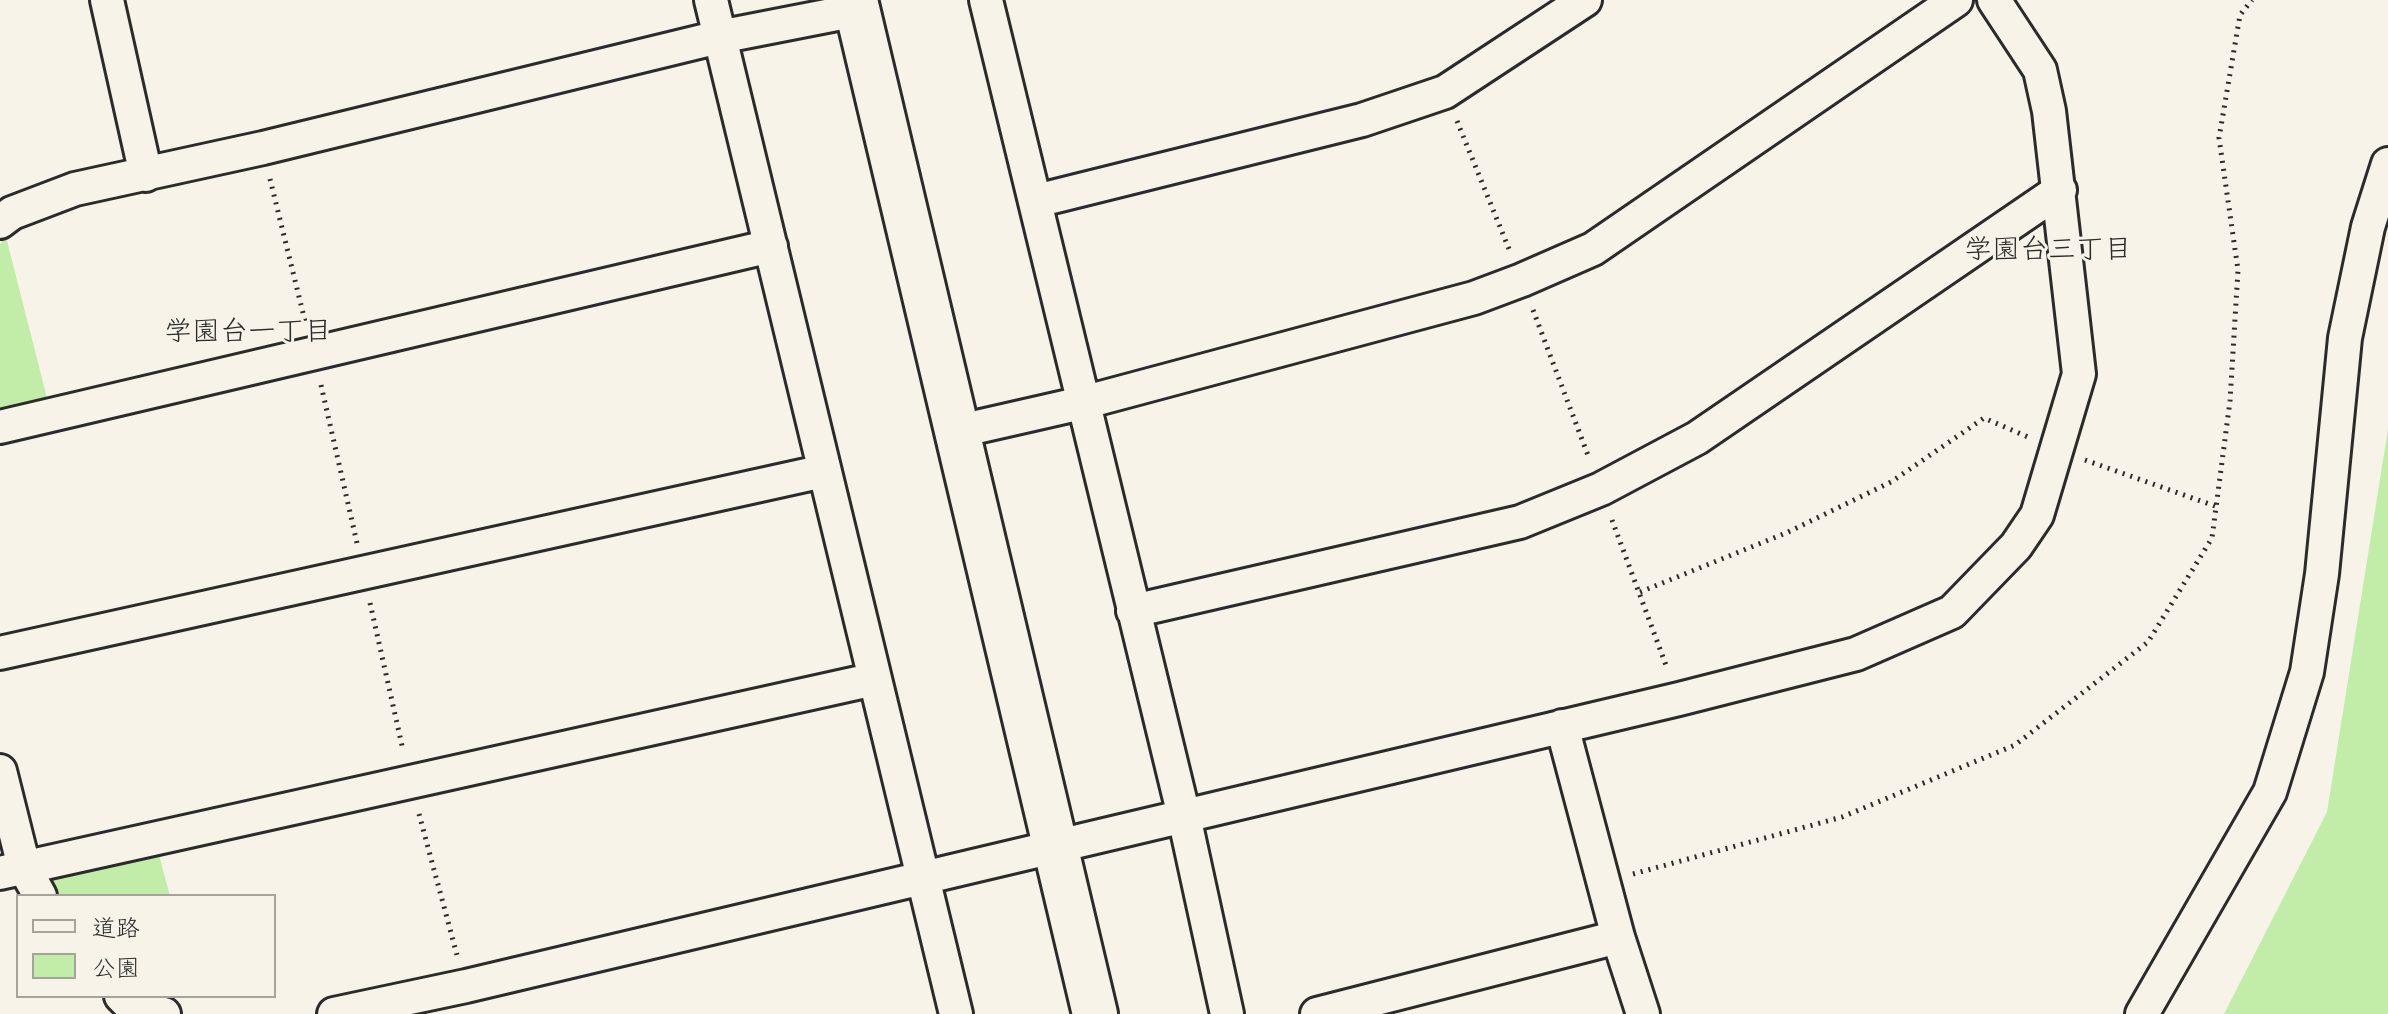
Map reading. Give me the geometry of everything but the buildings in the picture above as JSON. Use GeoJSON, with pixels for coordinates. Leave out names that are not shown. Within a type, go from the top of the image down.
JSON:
{"type":"FeatureCollection","features":[{"type":"Feature","properties":{"kind":"street"},"geometry":{"type":"LineString","coordinates":[[107,0],[146,175]]}},
{"type":"Feature","properties":{"kind":"street"},"geometry":{"type":"LineString","coordinates":[[711,0],[956,1014]]}},
{"type":"Feature","properties":{"kind":"street"},"geometry":{"type":"LineString","coordinates":[[986,0],[1184,816],[1227,1014]]}},
{"type":"Feature","properties":{"kind":"street"},"geometry":{"type":"LineString","coordinates":[[1036,201],[1362,120],[1445,92],[1585,0]]}},
{"type":"Feature","properties":{"kind":"street"},"geometry":{"type":"LineString","coordinates":[[959,431],[1082,403],[1474,298],[1522,280],[1593,249],[1956,0]]}},
{"type":"Feature","properties":{"kind":"street"},"geometry":{"type":"LineString","coordinates":[[334,1014],[1679,699],[1856,654],[1952,612],[2016,546],[2037,515],[2079,374],[2060,190],[2040,70],[1994,0]]}},
{"type":"Feature","properties":{"kind":"street"},"geometry":{"type":"LineString","coordinates":[[0,222],[12,213],[75,189],[146,175],[856,5],[1095,1014]]}},
{"type":"Feature","properties":{"kind":"street"},"geometry":{"type":"LineString","coordinates":[[2142,1014],[2270,792],[2307,672],[2322,574],[2345,338],[2368,227],[2388,164]]}},
{"type":"Feature","properties":{"kind":"street"},"geometry":{"type":"LineString","coordinates":[[1133,611],[1520,522],[1601,489],[1697,438],[2060,190]]}},
{"type":"Feature","properties":{"kind":"street"},"geometry":{"type":"LineString","coordinates":[[0,427],[771,246]]}},
{"type":"Feature","properties":{"kind":"street"},"geometry":{"type":"LineString","coordinates":[[0,653],[824,471]]}},
{"type":"Feature","properties":{"kind":"street"},"geometry":{"type":"LineString","coordinates":[[12,870],[875,679]]}},
{"type":"Feature","properties":{"kind":"street"},"geometry":{"type":"LineString","coordinates":[[1562,726],[1618,937],[1643,1014]]}},
{"type":"Feature","properties":{"kind":"street"},"geometry":{"type":"LineString","coordinates":[[0,771],[12,870],[38,894]]}},
{"type":"Feature","properties":{"kind":"street"},"geometry":{"type":"LineString","coordinates":[[1317,1014],[1618,937]]}},
{"type":"Feature","properties":{"kind":"street"},"geometry":{"type":"LineString","coordinates":[[123,998],[131,1006],[164,1014]]}},
{"type":"Feature","properties":{"kind":"path"},"geometry":{"type":"LineString","coordinates":[[1445,92],[1522,280],[1679,699]]}},
{"type":"Feature","properties":{"kind":"path"},"geometry":{"type":"LineString","coordinates":[[1640,592],[1786,533],[1891,482],[1984,418],[2057,451],[2215,506]]}},
{"type":"Feature","properties":{"kind":"green space"},"geometry":{"type":"Polygon","coordinates":[[[6,237],[47,398],[0,410],[0,244],[6,237]]]}},
{"type":"Feature","properties":{"kind":"green space"},"geometry":{"type":"Polygon","coordinates":[[[2388,429],[2388,1014],[2224,1014],[2327,812],[2388,429]]]}},
{"type":"Feature","properties":{"kind":"green space"},"geometry":{"type":"Polygon","coordinates":[[[158,851],[169,894],[52,894],[45,875],[158,851]]]}},
{"type":"Feature","properties":{"kind":"district","name":"学園台三丁目"},"geometry":{"type":"Point","coordinates":[2048,252]}},
{"type":"Feature","properties":{"kind":"district","name":"学園台一丁目"},"geometry":{"type":"Point","coordinates":[248,334]}}]}
